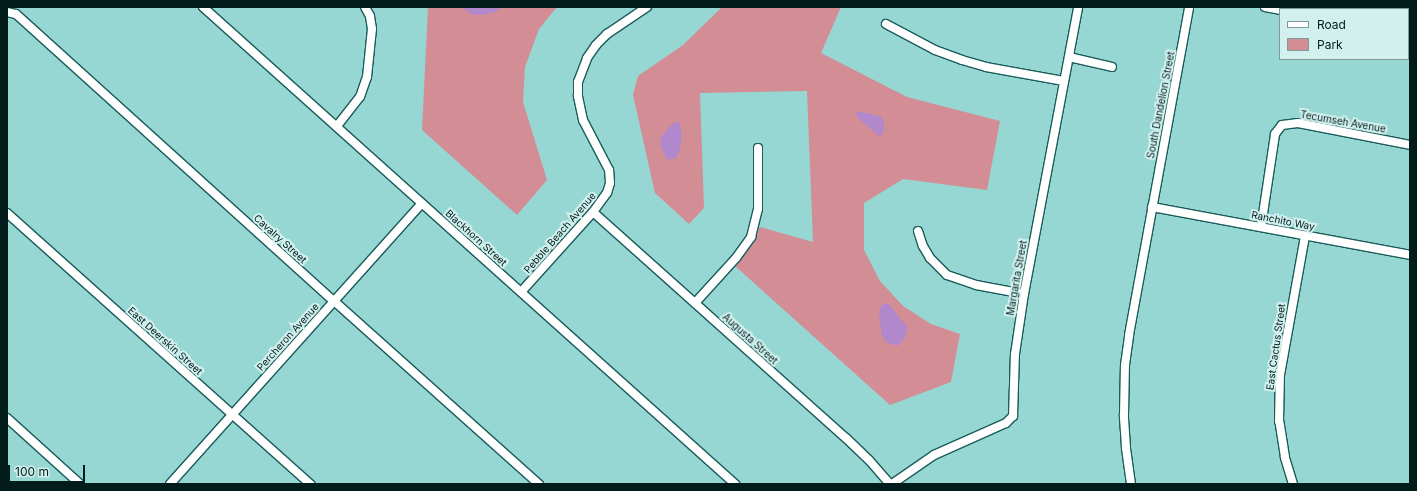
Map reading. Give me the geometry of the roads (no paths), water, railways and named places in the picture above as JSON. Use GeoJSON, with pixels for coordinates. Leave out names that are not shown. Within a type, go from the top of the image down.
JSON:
{"type":"FeatureCollection","features":[{"type":"Feature","properties":{"kind":"street","name":"Blackhorn Street"},"geometry":{"type":"LineString","coordinates":[[203,7],[338,126],[735,484]]}},
{"type":"Feature","properties":{"kind":"street"},"geometry":{"type":"LineString","coordinates":[[338,126],[360,97],[367,76],[372,29],[370,16],[365,7]]}},
{"type":"Feature","properties":{"kind":"street","name":"Pebble Beach Avenue"},"geometry":{"type":"LineString","coordinates":[[521,292],[593,212],[607,193],[610,176],[603,156],[583,120],[578,96],[578,82],[587,58],[596,44],[647,7]]}},
{"type":"Feature","properties":{"kind":"street","name":"Margarita Street"},"geometry":{"type":"LineString","coordinates":[[891,484],[934,456],[1006,423],[1013,416],[1015,354],[1024,294],[1078,7]]}},
{"type":"Feature","properties":{"kind":"street","name":"South Dandelion Street"},"geometry":{"type":"LineString","coordinates":[[1131,484],[1126,447],[1124,388],[1128,335],[1189,7]]}},
{"type":"Feature","properties":{"kind":"street"},"geometry":{"type":"LineString","coordinates":[[1265,7],[1279,10]]}},
{"type":"Feature","properties":{"kind":"street","name":"Cavalry Street"},"geometry":{"type":"LineString","coordinates":[[7,12],[16,14],[334,301],[540,484]]}},
{"type":"Feature","properties":{"kind":"street"},"geometry":{"type":"LineString","coordinates":[[886,24],[935,50],[962,60],[986,67],[1064,81]]}},
{"type":"Feature","properties":{"kind":"street"},"geometry":{"type":"LineString","coordinates":[[1069,57],[1112,66]]}},
{"type":"Feature","properties":{"kind":"street","name":"Tecumseh Avenue"},"geometry":{"type":"LineString","coordinates":[[1261,227],[1275,134],[1282,125],[1298,123],[1410,145]]}},
{"type":"Feature","properties":{"kind":"street"},"geometry":{"type":"LineString","coordinates":[[695,303],[736,258],[751,237],[758,209],[758,148]]}},
{"type":"Feature","properties":{"kind":"street","name":"Percheron Avenue"},"geometry":{"type":"LineString","coordinates":[[170,484],[422,203]]}},
{"type":"Feature","properties":{"kind":"street","name":"Ranchito Way"},"geometry":{"type":"LineString","coordinates":[[1152,207],[1410,255]]}},
{"type":"Feature","properties":{"kind":"street","name":"Augusta Street"},"geometry":{"type":"LineString","coordinates":[[593,212],[846,438],[891,484]]}},
{"type":"Feature","properties":{"kind":"street","name":"East Deerskin Street"},"geometry":{"type":"LineString","coordinates":[[7,213],[310,484]]}},
{"type":"Feature","properties":{"kind":"street"},"geometry":{"type":"LineString","coordinates":[[918,231],[922,246],[930,258],[947,275],[976,285],[1024,294]]}},
{"type":"Feature","properties":{"kind":"street","name":"East Cactus Street"},"geometry":{"type":"LineString","coordinates":[[1293,484],[1285,457],[1279,421],[1280,375],[1305,236]]}},
{"type":"Feature","properties":{"kind":"street"},"geometry":{"type":"LineString","coordinates":[[7,418],[80,484]]}}]}
